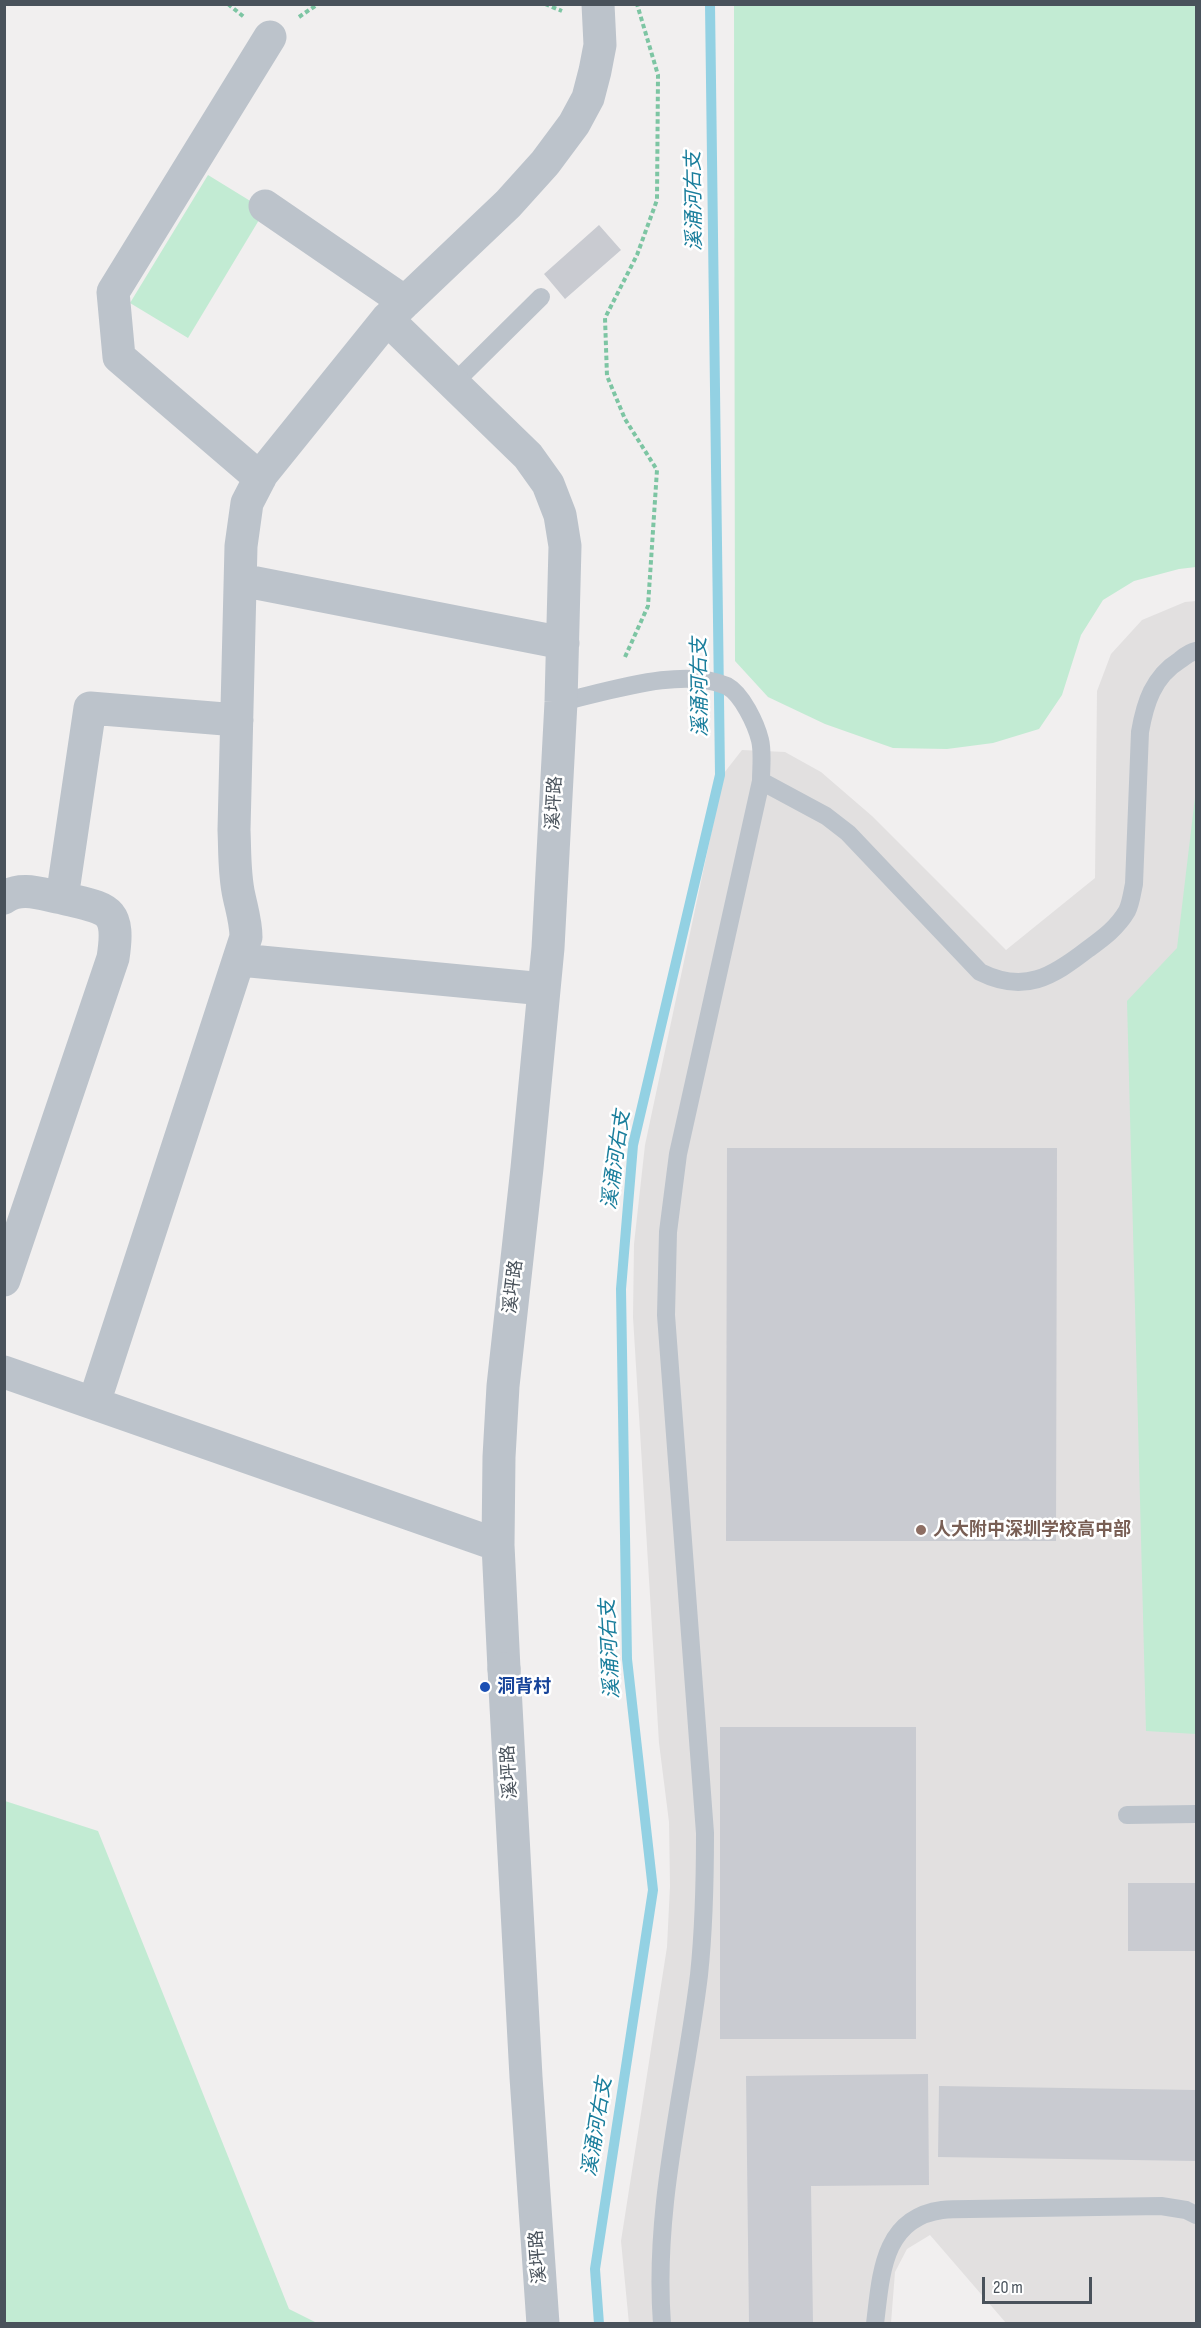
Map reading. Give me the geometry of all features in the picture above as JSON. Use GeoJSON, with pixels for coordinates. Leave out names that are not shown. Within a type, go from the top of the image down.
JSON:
{"type":"FeatureCollection","features":[{"type":"Feature","properties":{"kind":"street"},"geometry":{"type":"LineString","coordinates":[[94,1403],[246,938],[245,919],[238,895],[235,867],[241,546],[247,503],[260,478],[396,310],[508,204],[545,163],[574,124],[588,98],[595,71],[600,45],[598,4]]}},
{"type":"Feature","properties":{"kind":"street"},"geometry":{"type":"LineString","coordinates":[[260,478],[119,357],[113,292],[270,37]]}},
{"type":"Feature","properties":{"kind":"street","name":"溪坪路"},"geometry":{"type":"LineString","coordinates":[[265,206],[396,310],[453,384],[528,456],[548,483],[560,515],[566,546],[561,702],[544,989],[503,1386],[499,1457],[498,1545],[504,1669],[526,2078],[543,2324]]}},
{"type":"Feature","properties":{"kind":"street"},"geometry":{"type":"LineString","coordinates":[[241,580],[563,643]]}},
{"type":"Feature","properties":{"kind":"street"},"geometry":{"type":"LineString","coordinates":[[62,898],[90,708],[237,720]]}},
{"type":"Feature","properties":{"kind":"street"},"geometry":{"type":"LineString","coordinates":[[4,898],[20,892],[30,892],[100,907],[114,920],[116,930],[113,958],[4,1280]]}},
{"type":"Feature","properties":{"kind":"street"},"geometry":{"type":"LineString","coordinates":[[240,960],[544,989]]}},
{"type":"Feature","properties":{"kind":"street"},"geometry":{"type":"LineString","coordinates":[[4,1372],[498,1545]]}},
{"type":"Feature","properties":{"kind":"lane"},"geometry":{"type":"LineString","coordinates":[[453,384],[541,297]]}},
{"type":"Feature","properties":{"kind":"lane"},"geometry":{"type":"LineString","coordinates":[[761,781],[826,816],[848,832],[980,972],[998,981],[1020,983],[1043,978],[1064,968],[1114,930],[1128,909],[1134,884],[1140,732],[1144,710],[1153,687],[1169,667],[1197,651]]}},
{"type":"Feature","properties":{"kind":"lane"},"geometry":{"type":"LineString","coordinates":[[561,702],[643,684],[688,677],[728,687],[748,708],[760,741],[761,781],[678,1155],[668,1232],[666,1316],[705,1844],[705,1906],[699,1975],[661,2226],[659,2282],[662,2324]]}},
{"type":"Feature","properties":{"kind":"lane"},"geometry":{"type":"LineString","coordinates":[[1127,1815],[1197,1814]]}},
{"type":"Feature","properties":{"kind":"lane"},"geometry":{"type":"LineString","coordinates":[[875,2324],[882,2266],[890,2246],[903,2228],[921,2216],[941,2210],[1161,2206],[1186,2210],[1197,2215]]}},
{"type":"Feature","properties":{"kind":"path"},"geometry":{"type":"LineString","coordinates":[[617,663],[626,657],[648,606],[657,470],[625,419],[607,376],[605,318],[636,255],[657,200],[658,75],[637,4]]}},
{"type":"Feature","properties":{"kind":"shaded area","name":"人大附中深圳学校高中部"},"geometry":{"type":"Polygon","coordinates":[[[1196,601],[1196,2323],[1006,2323],[930,2235],[907,2249],[895,2272],[891,2323],[629,2324],[621,2241],[667,1947],[670,1886],[669,1822],[659,1743],[633,1317],[634,1244],[645,1145],[724,773],[742,750],[785,752],[821,772],[872,816],[1006,950],[1095,878],[1097,691],[1111,654],[1142,620],[1185,602],[1196,601]]]}},
{"type":"Feature","properties":{"kind":"green space"},"geometry":{"type":"Polygon","coordinates":[[[734,5],[1196,5],[1196,567],[1134,581],[1103,600],[1081,635],[1062,695],[1039,729],[993,743],[947,749],[893,748],[825,724],[768,697],[735,661],[734,5]]]}},
{"type":"Feature","properties":{"kind":"green space"},"geometry":{"type":"Polygon","coordinates":[[[208,175],[265,210],[188,338],[130,303],[208,175]]]}},
{"type":"Feature","properties":{"kind":"green space"},"geometry":{"type":"Polygon","coordinates":[[[1196,789],[1196,1734],[1146,1731],[1127,1001],[1177,948],[1196,789]]]}},
{"type":"Feature","properties":{"kind":"green space"},"geometry":{"type":"Polygon","coordinates":[[[5,1801],[98,1831],[289,2309],[317,2323],[5,2323],[5,1801]]]}},
{"type":"Feature","properties":{"kind":"building"},"geometry":{"type":"Polygon","coordinates":[[[599,225],[621,250],[565,299],[544,274],[599,225]]]}},
{"type":"Feature","properties":{"kind":"building"},"geometry":{"type":"Polygon","coordinates":[[[727,1148],[1057,1148],[1056,1541],[726,1541],[727,1148]]]}},
{"type":"Feature","properties":{"kind":"building"},"geometry":{"type":"Polygon","coordinates":[[[720,1727],[916,1727],[916,2039],[720,2039],[720,1727]]]}},
{"type":"Feature","properties":{"kind":"building"},"geometry":{"type":"Polygon","coordinates":[[[1128,1883],[1196,1883],[1196,1951],[1128,1951],[1128,1883]]]}},
{"type":"Feature","properties":{"kind":"building"},"geometry":{"type":"Polygon","coordinates":[[[928,2074],[929,2185],[811,2186],[813,2324],[749,2324],[746,2076],[928,2074]]]}},
{"type":"Feature","properties":{"kind":"building"},"geometry":{"type":"Polygon","coordinates":[[[939,2086],[1196,2090],[1196,2161],[938,2157],[939,2086]]]}},
{"type":"Feature","properties":{"kind":"waterway","name":"溪涌河右支"},"geometry":{"type":"LineString","coordinates":[[599,2324],[595,2269],[653,1890],[627,1659],[621,1289],[633,1145],[720,775],[710,4]]}},
{"type":"Feature","properties":{"kind":"place","name":"人大附中深圳学校高中部"},"geometry":{"type":"Point","coordinates":[921,1530]}},
{"type":"Feature","properties":{"kind":"place","name":"洞背村"},"geometry":{"type":"Point","coordinates":[485,1687]}}]}
